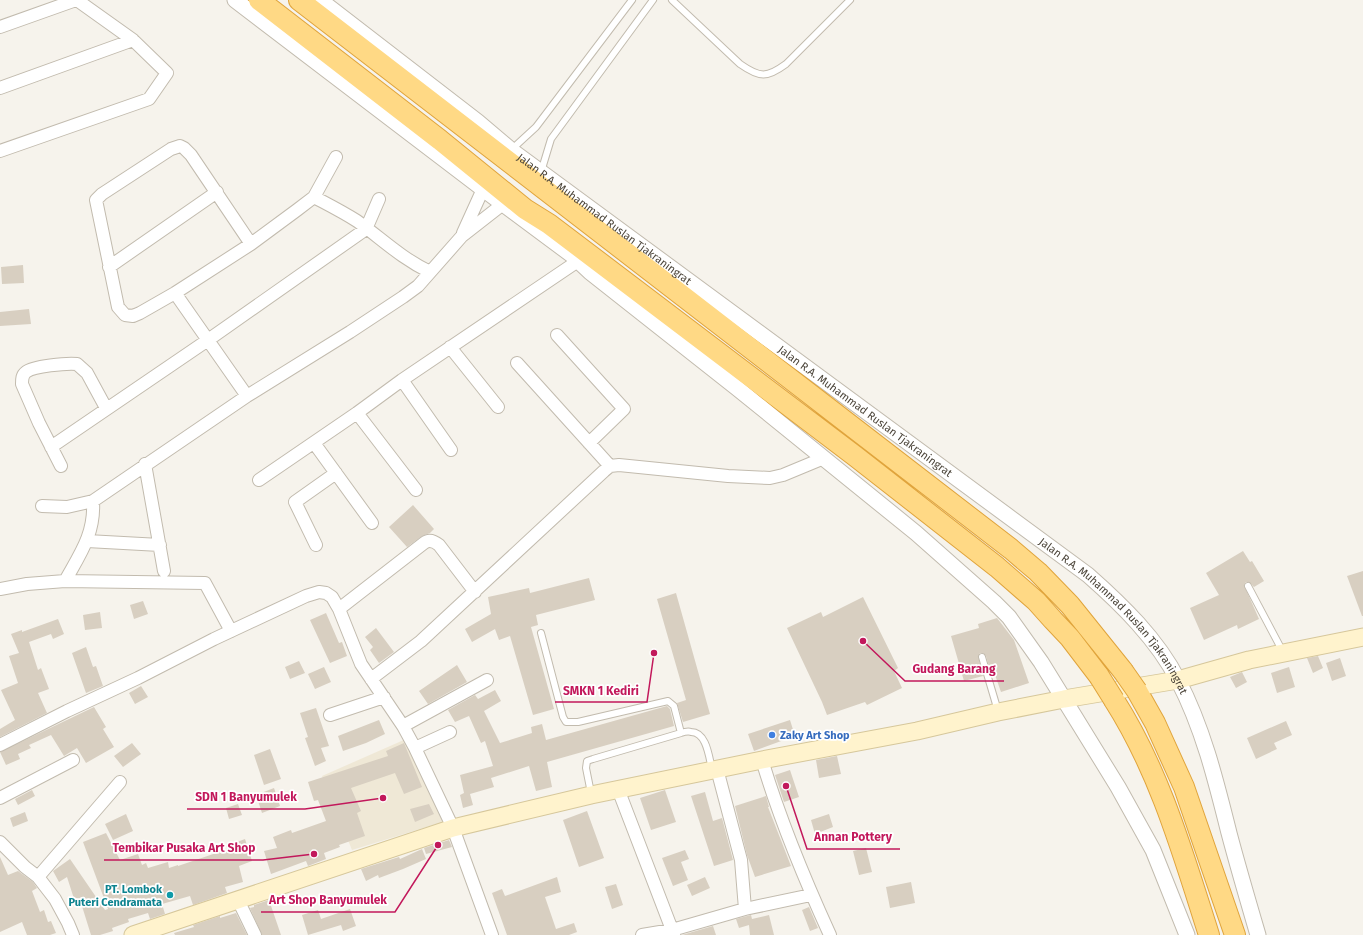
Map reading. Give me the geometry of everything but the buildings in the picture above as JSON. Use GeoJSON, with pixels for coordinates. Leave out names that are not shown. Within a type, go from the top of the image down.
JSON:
{"type":"FeatureCollection","features":[{"type":"Feature","properties":{"kind":"highway"},"geometry":{"type":"LineString","coordinates":[[259,0],[440,140],[525,209],[549,224],[855,456],[997,567],[1036,602],[1070,638],[1099,676],[1135,735],[1164,798],[1209,935]]}},
{"type":"Feature","properties":{"kind":"highway","name":"Jalan R.A. Muhammad Ruslan Tjakraningrat"},"geometry":{"type":"LineString","coordinates":[[298,0],[535,175],[561,202],[1011,549],[1038,572],[1070,605],[1123,671],[1137,691],[1155,723],[1184,787],[1235,935]]}},
{"type":"Feature","properties":{"kind":"highway"},"geometry":{"type":"LineString","coordinates":[[511,150],[535,175]]}},
{"type":"Feature","properties":{"kind":"highway"},"geometry":{"type":"LineString","coordinates":[[561,202],[606,220]]}},
{"type":"Feature","properties":{"kind":"highway"},"geometry":{"type":"LineString","coordinates":[[502,204],[525,209]]}},
{"type":"Feature","properties":{"kind":"highway"},"geometry":{"type":"LineString","coordinates":[[549,224],[559,240],[576,258]]}},
{"type":"Feature","properties":{"kind":"main road"},"geometry":{"type":"LineString","coordinates":[[133,935],[453,828],[618,789],[917,731],[998,712],[1064,699],[1178,680],[1202,672],[1283,652],[1363,637]]}},
{"type":"Feature","properties":{"kind":"street"},"geometry":{"type":"LineString","coordinates":[[0,27],[76,0],[133,40],[167,73],[149,99],[0,151]]}},
{"type":"Feature","properties":{"kind":"street"},"geometry":{"type":"LineString","coordinates":[[235,0],[502,204],[576,258],[590,272],[916,533],[994,602],[1009,617],[1021,633],[1064,699],[1118,787],[1153,850],[1187,935]]}},
{"type":"Feature","properties":{"kind":"street","name":"Jalan R.A. Muhammad Ruslan Tjakraningrat"},"geometry":{"type":"LineString","coordinates":[[320,0],[478,122],[511,150]]}},
{"type":"Feature","properties":{"kind":"street"},"geometry":{"type":"LineString","coordinates":[[0,88],[133,40]]}},
{"type":"Feature","properties":{"kind":"street"},"geometry":{"type":"LineString","coordinates":[[251,244],[191,155],[180,146],[171,149],[102,194],[96,200],[118,307],[123,314],[133,316],[175,293],[251,244],[314,197],[336,157]]}},
{"type":"Feature","properties":{"kind":"street","name":"Jalan R.A. Muhammad Ruslan Tjakraningrat"},"geometry":{"type":"LineString","coordinates":[[535,175],[606,220],[1088,575],[1130,614],[1160,651],[1178,680],[1197,722],[1219,791],[1258,935]]}},
{"type":"Feature","properties":{"kind":"street"},"geometry":{"type":"LineString","coordinates":[[462,236],[483,189]]}},
{"type":"Feature","properties":{"kind":"street"},"geometry":{"type":"LineString","coordinates":[[110,267],[217,192]]}},
{"type":"Feature","properties":{"kind":"street"},"geometry":{"type":"LineString","coordinates":[[314,197],[342,212],[400,255],[430,272]]}},
{"type":"Feature","properties":{"kind":"street"},"geometry":{"type":"LineString","coordinates":[[51,446],[208,340],[366,229],[379,199]]}},
{"type":"Feature","properties":{"kind":"street"},"geometry":{"type":"LineString","coordinates":[[42,506],[67,507],[93,501],[145,464],[247,396],[385,310],[418,286],[462,236],[502,204]]}},
{"type":"Feature","properties":{"kind":"street"},"geometry":{"type":"LineString","coordinates":[[260,480],[576,258]]}},
{"type":"Feature","properties":{"kind":"street"},"geometry":{"type":"LineString","coordinates":[[175,293],[247,396]]}},
{"type":"Feature","properties":{"kind":"street"},"geometry":{"type":"LineString","coordinates":[[557,335],[624,409],[589,443]]}},
{"type":"Feature","properties":{"kind":"street"},"geometry":{"type":"LineString","coordinates":[[450,347],[498,407]]}},
{"type":"Feature","properties":{"kind":"street"},"geometry":{"type":"LineString","coordinates":[[517,363],[610,466]]}},
{"type":"Feature","properties":{"kind":"street"},"geometry":{"type":"LineString","coordinates":[[61,466],[22,384],[22,376],[34,368],[77,364],[87,373],[106,408]]}},
{"type":"Feature","properties":{"kind":"street"},"geometry":{"type":"LineString","coordinates":[[402,380],[452,450]]}},
{"type":"Feature","properties":{"kind":"street"},"geometry":{"type":"LineString","coordinates":[[357,413],[416,490]]}},
{"type":"Feature","properties":{"kind":"street"},"geometry":{"type":"LineString","coordinates":[[314,442],[372,524]]}},
{"type":"Feature","properties":{"kind":"street"},"geometry":{"type":"LineString","coordinates":[[371,679],[422,641],[610,466],[619,465],[728,476],[770,478],[783,475],[824,458]]}},
{"type":"Feature","properties":{"kind":"street"},"geometry":{"type":"LineString","coordinates":[[145,464],[164,571]]}},
{"type":"Feature","properties":{"kind":"street"},"geometry":{"type":"LineString","coordinates":[[316,545],[295,502],[336,473]]}},
{"type":"Feature","properties":{"kind":"street"},"geometry":{"type":"LineString","coordinates":[[65,581],[92,528],[93,501]]}},
{"type":"Feature","properties":{"kind":"street"},"geometry":{"type":"LineString","coordinates":[[86,541],[160,545]]}},
{"type":"Feature","properties":{"kind":"street"},"geometry":{"type":"LineString","coordinates":[[339,609],[424,543],[429,541],[434,541],[439,545],[475,592]]}},
{"type":"Feature","properties":{"kind":"street"},"geometry":{"type":"LineString","coordinates":[[0,589],[27,584],[65,581],[205,583],[231,631]]}},
{"type":"Feature","properties":{"kind":"street"},"geometry":{"type":"LineString","coordinates":[[0,745],[231,631],[306,596],[324,592],[329,595],[339,609],[358,657],[403,726],[415,748],[453,828],[492,935]]}},
{"type":"Feature","properties":{"kind":"street"},"geometry":{"type":"LineString","coordinates":[[403,726],[487,680]]}},
{"type":"Feature","properties":{"kind":"street"},"geometry":{"type":"LineString","coordinates":[[330,714],[384,697]]}},
{"type":"Feature","properties":{"kind":"street"},"geometry":{"type":"LineString","coordinates":[[415,748],[450,732]]}},
{"type":"Feature","properties":{"kind":"street"},"geometry":{"type":"LineString","coordinates":[[0,798],[74,760]]}},
{"type":"Feature","properties":{"kind":"street"},"geometry":{"type":"LineString","coordinates":[[762,760],[784,825],[811,895],[830,935]]}},
{"type":"Feature","properties":{"kind":"street"},"geometry":{"type":"LineString","coordinates":[[715,770],[742,860],[745,909]]}},
{"type":"Feature","properties":{"kind":"street"},"geometry":{"type":"LineString","coordinates":[[38,877],[120,782]]}},
{"type":"Feature","properties":{"kind":"street"},"geometry":{"type":"LineString","coordinates":[[618,789],[673,932]]}},
{"type":"Feature","properties":{"kind":"street"},"geometry":{"type":"LineString","coordinates":[[0,842],[25,867],[38,877],[56,899],[73,935]]}},
{"type":"Feature","properties":{"kind":"street"},"geometry":{"type":"LineString","coordinates":[[642,935],[673,932],[745,909],[811,895]]}},
{"type":"Feature","properties":{"kind":"street"},"geometry":{"type":"LineString","coordinates":[[238,900],[255,935]]}},
{"type":"Feature","properties":{"kind":"lane"},"geometry":{"type":"LineString","coordinates":[[511,150],[536,126],[632,0]]}},
{"type":"Feature","properties":{"kind":"lane"},"geometry":{"type":"LineString","coordinates":[[535,175],[550,139],[653,0]]}},
{"type":"Feature","properties":{"kind":"lane"},"geometry":{"type":"LineString","coordinates":[[672,0],[740,64],[751,72],[764,75],[776,71],[786,64],[850,0]]}},
{"type":"Feature","properties":{"kind":"lane"},"geometry":{"type":"LineString","coordinates":[[1248,586],[1283,652]]}},
{"type":"Feature","properties":{"kind":"lane"},"geometry":{"type":"LineString","coordinates":[[541,634],[563,717],[566,722],[578,722],[668,701],[672,702],[674,706],[682,733]]}},
{"type":"Feature","properties":{"kind":"lane"},"geometry":{"type":"LineString","coordinates":[[982,657],[998,712]]}},
{"type":"Feature","properties":{"kind":"lane"},"geometry":{"type":"LineString","coordinates":[[591,795],[586,768],[587,761],[682,733],[696,733],[703,740],[715,770]]}},
{"type":"Feature","properties":{"kind":"shaded area"},"geometry":{"type":"Polygon","coordinates":[[[406,739],[446,821],[352,850],[322,776],[406,739]]]}},
{"type":"Feature","properties":{"kind":"place","name":"Gudang Barang"},"geometry":{"type":"Point","coordinates":[863,641]}},
{"type":"Feature","properties":{"kind":"place","name":"SMKN 1 Kediri"},"geometry":{"type":"Point","coordinates":[654,653]}},
{"type":"Feature","properties":{"kind":"place","name":"Zaky Art Shop"},"geometry":{"type":"Point","coordinates":[772,735]}},
{"type":"Feature","properties":{"kind":"place","name":"Annan Pottery"},"geometry":{"type":"Point","coordinates":[786,786]}},
{"type":"Feature","properties":{"kind":"place","name":"SDN 1 Banyumulek"},"geometry":{"type":"Point","coordinates":[383,798]}},
{"type":"Feature","properties":{"kind":"place","name":"Art Shop Banyumulek"},"geometry":{"type":"Point","coordinates":[438,845]}},
{"type":"Feature","properties":{"kind":"place","name":"Tembikar Pusaka Art Shop"},"geometry":{"type":"Point","coordinates":[314,854]}},
{"type":"Feature","properties":{"kind":"place","name":"PT. Lombok Puteri Cendramata"},"geometry":{"type":"Point","coordinates":[170,895]}}]}
